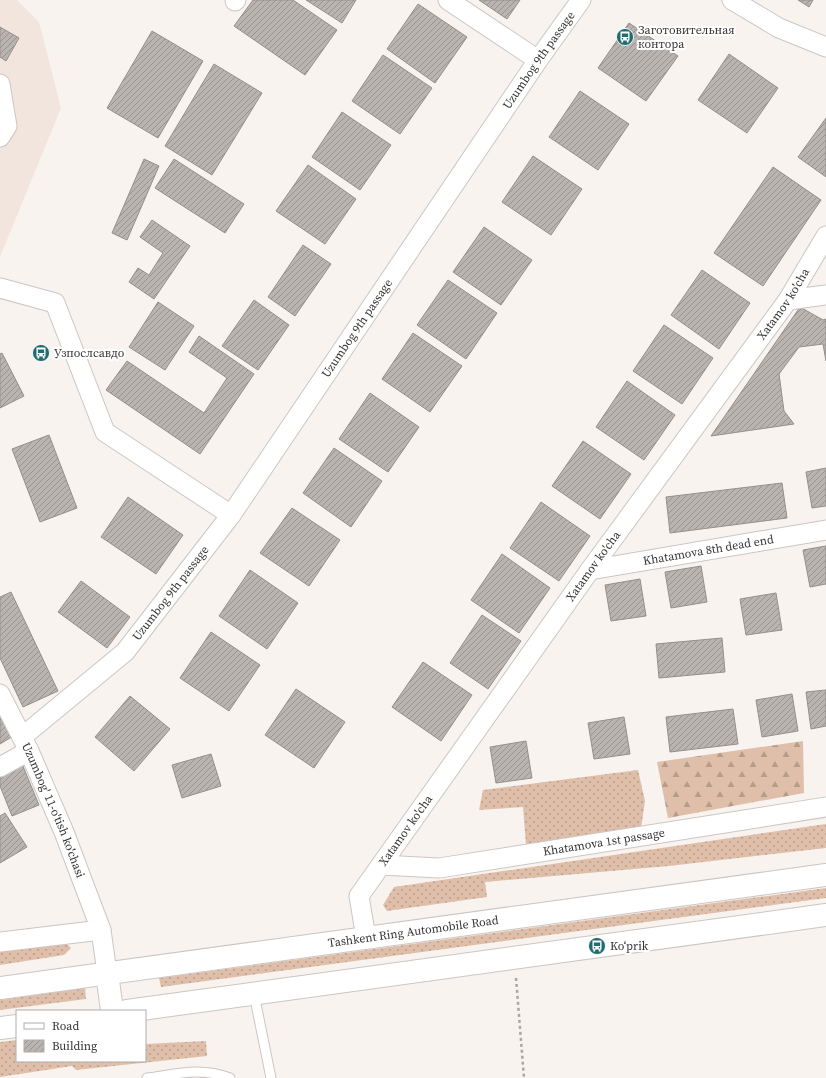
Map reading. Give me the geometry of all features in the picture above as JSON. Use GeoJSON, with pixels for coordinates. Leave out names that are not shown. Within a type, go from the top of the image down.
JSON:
{"type":"FeatureCollection","features":[{"type":"Feature","properties":{"kind":"highway","name":"Tashkent Ring Automobile Road"},"geometry":{"type":"LineString","coordinates":[[0,988],[826,875]]}},
{"type":"Feature","properties":{"kind":"highway"},"geometry":{"type":"LineString","coordinates":[[134,1010],[826,915]]}},
{"type":"Feature","properties":{"kind":"highway"},"geometry":{"type":"LineString","coordinates":[[107,974],[112,1010]]}},
{"type":"Feature","properties":{"kind":"highway"},"geometry":{"type":"LineString","coordinates":[[0,1028],[16,1026]]}},
{"type":"Feature","properties":{"kind":"street"},"geometry":{"type":"LineString","coordinates":[[448,0],[538,60]]}},
{"type":"Feature","properties":{"kind":"street","name":"Uzumbog 9th passage"},"geometry":{"type":"LineString","coordinates":[[0,767],[125,652],[231,515],[538,60],[581,0]]}},
{"type":"Feature","properties":{"kind":"street"},"geometry":{"type":"LineString","coordinates":[[732,0],[779,28],[826,46]]}},
{"type":"Feature","properties":{"kind":"street"},"geometry":{"type":"LineString","coordinates":[[0,84],[7,126],[0,137]]}},
{"type":"Feature","properties":{"kind":"street","name":"Xatamov ko'cha"},"geometry":{"type":"LineString","coordinates":[[366,938],[359,896],[590,570],[788,300],[826,236]]}},
{"type":"Feature","properties":{"kind":"street"},"geometry":{"type":"LineString","coordinates":[[0,288],[55,303],[105,432],[231,515]]}},
{"type":"Feature","properties":{"kind":"street"},"geometry":{"type":"LineString","coordinates":[[788,300],[826,295]]}},
{"type":"Feature","properties":{"kind":"street","name":"Khatamova 8th dead end"},"geometry":{"type":"LineString","coordinates":[[590,570],[826,530]]}},
{"type":"Feature","properties":{"kind":"street","name":"Uzumbog' 11-o'tish ko'chasi"},"geometry":{"type":"LineString","coordinates":[[0,694],[26,744],[64,832],[101,930],[107,974]]}},
{"type":"Feature","properties":{"kind":"street","name":"Khatamova 1st passage"},"geometry":{"type":"LineString","coordinates":[[382,865],[439,868],[826,807]]}},
{"type":"Feature","properties":{"kind":"street"},"geometry":{"type":"LineString","coordinates":[[0,942],[101,930]]}},
{"type":"Feature","properties":{"kind":"lane"},"geometry":{"type":"LineString","coordinates":[[254,994],[271,1078]]}},
{"type":"Feature","properties":{"kind":"lane"},"geometry":{"type":"LineString","coordinates":[[147,1078],[194,1071],[213,1072],[230,1078]]}},
{"type":"Feature","properties":{"kind":"path"},"geometry":{"type":"LineString","coordinates":[[515,958],[524,1078]]}},
{"type":"Feature","properties":{"kind":"shaded area"},"geometry":{"type":"Polygon","coordinates":[[[0,0],[17,0],[39,22],[61,108],[0,257],[0,0]]]}},
{"type":"Feature","properties":{"kind":"green space"},"geometry":{"type":"Polygon","coordinates":[[[803,741],[804,793],[668,818],[657,762],[803,741]]]}},
{"type":"Feature","properties":{"kind":"green space"},"geometry":{"type":"Polygon","coordinates":[[[638,770],[645,801],[641,828],[526,845],[523,807],[479,810],[483,790],[638,770]]]}},
{"type":"Feature","properties":{"kind":"green space"},"geometry":{"type":"Polygon","coordinates":[[[826,824],[826,848],[669,866],[485,882],[487,897],[387,911],[383,905],[394,887],[826,824]]]}},
{"type":"Feature","properties":{"kind":"green space"},"geometry":{"type":"Polygon","coordinates":[[[826,888],[826,898],[161,987],[159,978],[826,888]]]}},
{"type":"Feature","properties":{"kind":"green space"},"geometry":{"type":"Polygon","coordinates":[[[66,943],[71,948],[64,955],[0,965],[0,949],[66,943]]]}},
{"type":"Feature","properties":{"kind":"green space"},"geometry":{"type":"Polygon","coordinates":[[[85,988],[86,999],[0,1010],[0,1000],[85,988]]]}},
{"type":"Feature","properties":{"kind":"green space"},"geometry":{"type":"Polygon","coordinates":[[[16,1040],[16,1062],[146,1062],[146,1044],[206,1041],[207,1056],[76,1070],[72,1066],[0,1077],[0,1042],[16,1040]]]}},
{"type":"Feature","properties":{"kind":"building"},"geometry":{"type":"Polygon","coordinates":[[[253,0],[293,0],[337,30],[305,75],[234,26],[253,0]]]}},
{"type":"Feature","properties":{"kind":"building"},"geometry":{"type":"Polygon","coordinates":[[[306,0],[356,0],[342,23],[306,0]]]}},
{"type":"Feature","properties":{"kind":"building"},"geometry":{"type":"Polygon","coordinates":[[[479,0],[520,0],[507,19],[479,0]]]}},
{"type":"Feature","properties":{"kind":"building"},"geometry":{"type":"Polygon","coordinates":[[[798,0],[813,0],[809,7],[798,0]]]}},
{"type":"Feature","properties":{"kind":"building"},"geometry":{"type":"Polygon","coordinates":[[[418,4],[467,37],[435,83],[387,49],[418,4]]]}},
{"type":"Feature","properties":{"kind":"building"},"geometry":{"type":"Polygon","coordinates":[[[629,23],[678,56],[646,101],[598,68],[629,23]]]}},
{"type":"Feature","properties":{"kind":"building"},"geometry":{"type":"Polygon","coordinates":[[[0,27],[19,38],[6,61],[0,57],[0,27]]]}},
{"type":"Feature","properties":{"kind":"building"},"geometry":{"type":"Polygon","coordinates":[[[152,31],[203,61],[158,138],[107,108],[152,31]]]}},
{"type":"Feature","properties":{"kind":"building"},"geometry":{"type":"Polygon","coordinates":[[[729,54],[778,88],[747,133],[698,100],[729,54]]]}},
{"type":"Feature","properties":{"kind":"building"},"geometry":{"type":"Polygon","coordinates":[[[383,55],[432,88],[400,134],[352,101],[383,55]]]}},
{"type":"Feature","properties":{"kind":"building"},"geometry":{"type":"Polygon","coordinates":[[[214,64],[262,93],[212,175],[165,146],[214,64]]]}},
{"type":"Feature","properties":{"kind":"building"},"geometry":{"type":"Polygon","coordinates":[[[580,91],[629,124],[598,170],[549,137],[580,91]]]}},
{"type":"Feature","properties":{"kind":"building"},"geometry":{"type":"Polygon","coordinates":[[[342,112],[391,145],[360,190],[312,157],[342,112]]]}},
{"type":"Feature","properties":{"kind":"building"},"geometry":{"type":"Polygon","coordinates":[[[826,118],[826,177],[798,157],[826,118]]]}},
{"type":"Feature","properties":{"kind":"building"},"geometry":{"type":"Polygon","coordinates":[[[533,156],[582,189],[551,235],[502,202],[533,156]]]}},
{"type":"Feature","properties":{"kind":"building"},"geometry":{"type":"Polygon","coordinates":[[[144,159],[159,166],[127,240],[112,233],[144,159]]]}},
{"type":"Feature","properties":{"kind":"building"},"geometry":{"type":"Polygon","coordinates":[[[174,159],[244,204],[225,233],[155,188],[174,159]]]}},
{"type":"Feature","properties":{"kind":"building"},"geometry":{"type":"Polygon","coordinates":[[[308,165],[356,199],[325,244],[276,211],[308,165]]]}},
{"type":"Feature","properties":{"kind":"building"},"geometry":{"type":"Polygon","coordinates":[[[773,167],[821,200],[763,286],[714,253],[773,167]]]}},
{"type":"Feature","properties":{"kind":"building"},"geometry":{"type":"Polygon","coordinates":[[[152,220],[190,246],[154,299],[129,282],[138,268],[149,275],[163,253],[140,237],[152,220]]]}},
{"type":"Feature","properties":{"kind":"building"},"geometry":{"type":"Polygon","coordinates":[[[484,227],[532,260],[501,305],[453,272],[484,227]]]}},
{"type":"Feature","properties":{"kind":"building"},"geometry":{"type":"Polygon","coordinates":[[[303,245],[331,264],[295,316],[268,297],[303,245]]]}},
{"type":"Feature","properties":{"kind":"building"},"geometry":{"type":"Polygon","coordinates":[[[702,270],[750,303],[719,349],[671,315],[702,270]]]}},
{"type":"Feature","properties":{"kind":"building"},"geometry":{"type":"Polygon","coordinates":[[[448,280],[497,313],[466,359],[417,325],[448,280]]]}},
{"type":"Feature","properties":{"kind":"building"},"geometry":{"type":"Polygon","coordinates":[[[254,300],[289,325],[258,370],[222,346],[254,300]]]}},
{"type":"Feature","properties":{"kind":"building"},"geometry":{"type":"Polygon","coordinates":[[[158,302],[194,326],[165,370],[129,347],[158,302]]]}},
{"type":"Feature","properties":{"kind":"building"},"geometry":{"type":"Polygon","coordinates":[[[800,307],[823,320],[826,319],[826,361],[823,344],[799,347],[779,374],[784,411],[794,424],[711,436],[800,307]]]}},
{"type":"Feature","properties":{"kind":"building"},"geometry":{"type":"Polygon","coordinates":[[[664,325],[713,358],[682,404],[633,371],[664,325]]]}},
{"type":"Feature","properties":{"kind":"building"},"geometry":{"type":"Polygon","coordinates":[[[413,333],[462,366],[430,412],[382,379],[413,333]]]}},
{"type":"Feature","properties":{"kind":"building"},"geometry":{"type":"Polygon","coordinates":[[[199,336],[254,374],[200,454],[106,390],[127,361],[204,413],[227,378],[189,352],[199,336]]]}},
{"type":"Feature","properties":{"kind":"building"},"geometry":{"type":"Polygon","coordinates":[[[2,353],[24,396],[0,408],[0,354],[2,353]]]}},
{"type":"Feature","properties":{"kind":"building"},"geometry":{"type":"Polygon","coordinates":[[[627,381],[675,415],[644,460],[596,427],[627,381]]]}},
{"type":"Feature","properties":{"kind":"building"},"geometry":{"type":"Polygon","coordinates":[[[370,393],[419,427],[388,472],[339,439],[370,393]]]}},
{"type":"Feature","properties":{"kind":"building"},"geometry":{"type":"Polygon","coordinates":[[[49,435],[77,508],[40,522],[12,449],[49,435]]]}},
{"type":"Feature","properties":{"kind":"building"},"geometry":{"type":"Polygon","coordinates":[[[583,441],[631,474],[600,519],[552,486],[583,441]]]}},
{"type":"Feature","properties":{"kind":"building"},"geometry":{"type":"Polygon","coordinates":[[[334,448],[382,481],[351,527],[303,493],[334,448]]]}},
{"type":"Feature","properties":{"kind":"building"},"geometry":{"type":"Polygon","coordinates":[[[826,468],[826,506],[812,508],[806,472],[826,468]]]}},
{"type":"Feature","properties":{"kind":"building"},"geometry":{"type":"Polygon","coordinates":[[[782,483],[787,518],[670,533],[666,497],[782,483]]]}},
{"type":"Feature","properties":{"kind":"building"},"geometry":{"type":"Polygon","coordinates":[[[128,497],[183,535],[156,574],[101,537],[128,497]]]}},
{"type":"Feature","properties":{"kind":"building"},"geometry":{"type":"Polygon","coordinates":[[[541,502],[590,536],[559,581],[510,548],[541,502]]]}},
{"type":"Feature","properties":{"kind":"building"},"geometry":{"type":"Polygon","coordinates":[[[292,508],[340,540],[309,586],[260,553],[292,508]]]}},
{"type":"Feature","properties":{"kind":"building"},"geometry":{"type":"Polygon","coordinates":[[[826,546],[826,584],[810,587],[803,550],[826,546]]]}},
{"type":"Feature","properties":{"kind":"building"},"geometry":{"type":"Polygon","coordinates":[[[502,554],[550,588],[519,633],[471,600],[502,554]]]}},
{"type":"Feature","properties":{"kind":"building"},"geometry":{"type":"Polygon","coordinates":[[[701,566],[707,602],[671,608],[665,572],[701,566]]]}},
{"type":"Feature","properties":{"kind":"building"},"geometry":{"type":"Polygon","coordinates":[[[250,570],[298,603],[267,649],[219,616],[250,570]]]}},
{"type":"Feature","properties":{"kind":"building"},"geometry":{"type":"Polygon","coordinates":[[[640,579],[646,616],[611,621],[605,585],[640,579]]]}},
{"type":"Feature","properties":{"kind":"building"},"geometry":{"type":"Polygon","coordinates":[[[81,581],[130,617],[107,648],[58,612],[81,581]]]}},
{"type":"Feature","properties":{"kind":"building"},"geometry":{"type":"Polygon","coordinates":[[[11,592],[58,691],[23,707],[0,658],[0,597],[11,592]]]}},
{"type":"Feature","properties":{"kind":"building"},"geometry":{"type":"Polygon","coordinates":[[[776,593],[782,630],[746,635],[740,599],[776,593]]]}},
{"type":"Feature","properties":{"kind":"building"},"geometry":{"type":"Polygon","coordinates":[[[482,615],[521,641],[488,689],[450,663],[482,615]]]}},
{"type":"Feature","properties":{"kind":"building"},"geometry":{"type":"Polygon","coordinates":[[[211,632],[260,665],[229,711],[180,678],[211,632]]]}},
{"type":"Feature","properties":{"kind":"building"},"geometry":{"type":"Polygon","coordinates":[[[722,638],[725,672],[659,678],[656,644],[722,638]]]}},
{"type":"Feature","properties":{"kind":"building"},"geometry":{"type":"Polygon","coordinates":[[[423,662],[472,695],[441,741],[392,707],[423,662]]]}},
{"type":"Feature","properties":{"kind":"building"},"geometry":{"type":"Polygon","coordinates":[[[296,689],[345,722],[314,768],[265,735],[296,689]]]}},
{"type":"Feature","properties":{"kind":"building"},"geometry":{"type":"Polygon","coordinates":[[[826,690],[826,726],[811,729],[806,692],[826,690]]]}},
{"type":"Feature","properties":{"kind":"building"},"geometry":{"type":"Polygon","coordinates":[[[792,694],[798,731],[762,737],[756,700],[792,694]]]}},
{"type":"Feature","properties":{"kind":"building"},"geometry":{"type":"Polygon","coordinates":[[[130,696],[170,729],[134,771],[95,737],[130,696]]]}},
{"type":"Feature","properties":{"kind":"building"},"geometry":{"type":"Polygon","coordinates":[[[0,709],[15,735],[0,744],[0,709]]]}},
{"type":"Feature","properties":{"kind":"building"},"geometry":{"type":"Polygon","coordinates":[[[733,709],[738,744],[670,752],[666,717],[733,709]]]}},
{"type":"Feature","properties":{"kind":"building"},"geometry":{"type":"Polygon","coordinates":[[[624,717],[630,754],[594,759],[588,723],[624,717]]]}},
{"type":"Feature","properties":{"kind":"building"},"geometry":{"type":"Polygon","coordinates":[[[526,741],[532,778],[496,783],[490,747],[526,741]]]}},
{"type":"Feature","properties":{"kind":"building"},"geometry":{"type":"Polygon","coordinates":[[[211,754],[221,786],[182,798],[172,765],[211,754]]]}},
{"type":"Feature","properties":{"kind":"building"},"geometry":{"type":"Polygon","coordinates":[[[22,764],[39,805],[12,816],[0,786],[0,773],[22,764]]]}},
{"type":"Feature","properties":{"kind":"building"},"geometry":{"type":"Polygon","coordinates":[[[5,813],[27,847],[0,863],[0,816],[5,813]]]}},
{"type":"Feature","properties":{"kind":"place","name":"Заготовительная контора"},"geometry":{"type":"Point","coordinates":[625,37]}},
{"type":"Feature","properties":{"kind":"place","name":"Узпослсавдо"},"geometry":{"type":"Point","coordinates":[41,353]}},
{"type":"Feature","properties":{"kind":"place","name":"Koʻprik"},"geometry":{"type":"Point","coordinates":[597,946]}}]}
